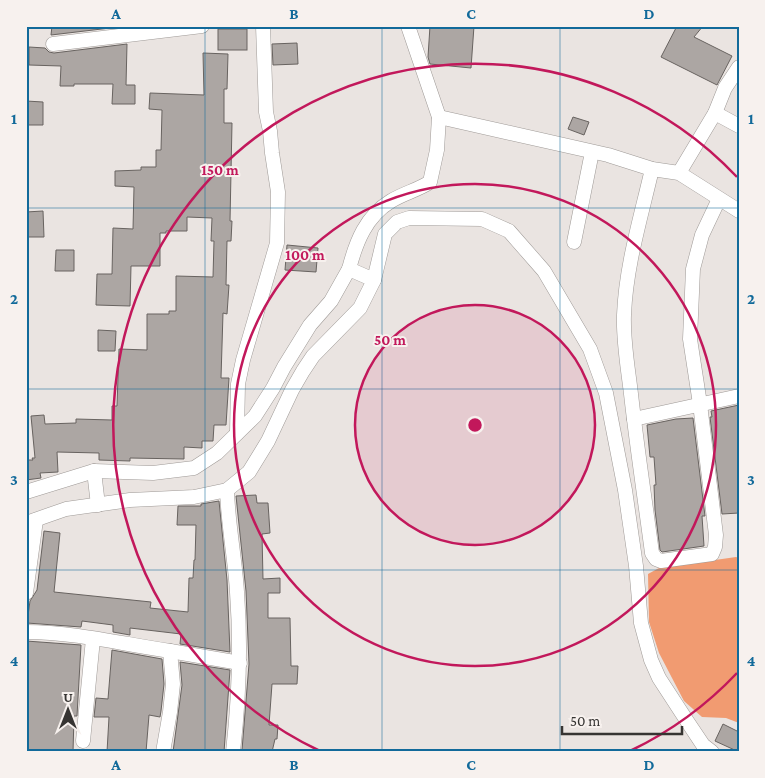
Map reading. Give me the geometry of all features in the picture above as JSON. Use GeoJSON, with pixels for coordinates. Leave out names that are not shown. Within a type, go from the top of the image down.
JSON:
{"type":"FeatureCollection","features":[{"type":"Feature","properties":{"kind":"street"},"geometry":{"type":"LineString","coordinates":[[53,44],[202,26]]}},
{"type":"Feature","properties":{"kind":"street"},"geometry":{"type":"LineString","coordinates":[[237,433],[238,384],[243,360],[277,243],[278,192],[266,112],[264,26]]}},
{"type":"Feature","properties":{"kind":"street"},"geometry":{"type":"LineString","coordinates":[[26,492],[94,472],[153,473],[194,468],[217,453],[255,416],[310,325],[331,301],[349,269],[355,247],[366,225],[378,210],[393,200],[430,182],[437,150],[439,117],[408,26]]}},
{"type":"Feature","properties":{"kind":"street"},"geometry":{"type":"LineString","coordinates":[[679,173],[716,113],[725,88],[739,67]]}},
{"type":"Feature","properties":{"kind":"street"},"geometry":{"type":"LineString","coordinates":[[716,113],[739,126]]}},
{"type":"Feature","properties":{"kind":"street"},"geometry":{"type":"LineString","coordinates":[[439,117],[608,155],[652,169],[679,173],[739,211]]}},
{"type":"Feature","properties":{"kind":"street"},"geometry":{"type":"LineString","coordinates":[[574,242],[592,152]]}},
{"type":"Feature","properties":{"kind":"street"},"geometry":{"type":"LineString","coordinates":[[652,169],[634,244],[627,281],[624,316],[625,342],[634,419],[652,554],[661,561],[712,554],[716,547],[700,404],[690,339],[693,270],[702,235],[719,199]]}},
{"type":"Feature","properties":{"kind":"street"},"geometry":{"type":"LineString","coordinates":[[26,593],[31,521],[66,509],[130,500],[194,497],[227,490],[250,472],[268,441],[292,390],[313,356],[360,308],[374,280],[385,234],[397,222],[409,218],[482,219],[508,231],[544,270],[590,348],[606,393],[625,490],[636,566],[641,623],[651,660],[659,678],[673,700],[703,745],[712,752]]}},
{"type":"Feature","properties":{"kind":"street"},"geometry":{"type":"LineString","coordinates":[[349,269],[374,280]]}},
{"type":"Feature","properties":{"kind":"street"},"geometry":{"type":"LineString","coordinates":[[634,419],[739,396]]}},
{"type":"Feature","properties":{"kind":"street"},"geometry":{"type":"LineString","coordinates":[[94,472],[98,505]]}},
{"type":"Feature","properties":{"kind":"street"},"geometry":{"type":"LineString","coordinates":[[227,490],[237,591],[240,663],[233,752]]}},
{"type":"Feature","properties":{"kind":"street"},"geometry":{"type":"LineString","coordinates":[[26,632],[41,632],[92,639],[240,663]]}},
{"type":"Feature","properties":{"kind":"street"},"geometry":{"type":"LineString","coordinates":[[83,741],[92,639]]}},
{"type":"Feature","properties":{"kind":"street"},"geometry":{"type":"LineString","coordinates":[[163,752],[173,684],[170,651]]}},
{"type":"Feature","properties":{"kind":"shaded area"},"geometry":{"type":"Polygon","coordinates":[[[739,558],[739,723],[726,718],[702,717],[684,701],[659,653],[649,622],[648,574],[659,568],[739,558]]]}},
{"type":"Feature","properties":{"kind":"building"},"geometry":{"type":"Polygon","coordinates":[[[52,26],[127,26],[51,35],[52,26]]]}},
{"type":"Feature","properties":{"kind":"building"},"geometry":{"type":"Polygon","coordinates":[[[430,26],[474,26],[471,68],[430,64],[428,57],[430,26]]]}},
{"type":"Feature","properties":{"kind":"building"},"geometry":{"type":"Polygon","coordinates":[[[677,26],[703,26],[694,37],[732,56],[717,85],[661,57],[677,26]]]}},
{"type":"Feature","properties":{"kind":"building"},"geometry":{"type":"Polygon","coordinates":[[[218,29],[247,29],[247,50],[218,50],[218,29]]]}},
{"type":"Feature","properties":{"kind":"building"},"geometry":{"type":"Polygon","coordinates":[[[297,43],[298,64],[273,65],[272,44],[297,43]]]}},
{"type":"Feature","properties":{"kind":"building"},"geometry":{"type":"Polygon","coordinates":[[[127,44],[126,85],[135,85],[135,104],[112,104],[113,84],[60,86],[61,66],[29,65],[29,47],[45,48],[49,52],[54,53],[127,44]]]}},
{"type":"Feature","properties":{"kind":"building"},"geometry":{"type":"Polygon","coordinates":[[[203,53],[228,54],[227,89],[224,89],[224,123],[232,123],[230,221],[232,221],[231,241],[227,241],[226,285],[229,285],[227,314],[223,313],[221,378],[229,378],[226,425],[214,425],[213,441],[202,441],[202,448],[184,447],[184,459],[130,458],[130,461],[99,460],[99,453],[57,452],[58,472],[40,473],[41,478],[26,480],[26,460],[33,460],[32,458],[35,458],[31,416],[44,415],[45,424],[76,423],[76,419],[112,420],[112,406],[117,406],[119,349],[147,350],[147,314],[169,314],[169,311],[176,311],[176,276],[213,277],[214,241],[211,241],[212,218],[187,217],[187,231],[166,231],[166,233],[160,233],[160,266],[131,266],[130,306],[96,305],[97,274],[112,274],[113,228],[133,229],[134,187],[115,186],[115,171],[141,170],[141,167],[156,167],[156,150],[161,150],[162,110],[149,109],[150,93],[204,95],[203,53]]]}},
{"type":"Feature","properties":{"kind":"building"},"geometry":{"type":"Polygon","coordinates":[[[26,101],[43,102],[43,125],[26,125],[26,101]]]}},
{"type":"Feature","properties":{"kind":"building"},"geometry":{"type":"Polygon","coordinates":[[[573,117],[589,122],[584,135],[568,129],[573,117]]]}},
{"type":"Feature","properties":{"kind":"building"},"geometry":{"type":"Polygon","coordinates":[[[43,211],[44,237],[26,237],[26,212],[43,211]]]}},
{"type":"Feature","properties":{"kind":"building"},"geometry":{"type":"Polygon","coordinates":[[[287,245],[318,248],[316,272],[285,270],[287,245]]]}},
{"type":"Feature","properties":{"kind":"building"},"geometry":{"type":"Polygon","coordinates":[[[56,250],[74,250],[74,271],[55,271],[56,250]]]}},
{"type":"Feature","properties":{"kind":"building"},"geometry":{"type":"Polygon","coordinates":[[[98,330],[116,331],[115,351],[98,351],[98,330]]]}},
{"type":"Feature","properties":{"kind":"building"},"geometry":{"type":"Polygon","coordinates":[[[739,405],[739,513],[722,514],[710,417],[712,417],[711,411],[739,405]]]}},
{"type":"Feature","properties":{"kind":"building"},"geometry":{"type":"Polygon","coordinates":[[[693,418],[705,516],[702,516],[704,546],[662,552],[660,550],[655,510],[654,457],[650,457],[647,425],[676,419],[693,418]]]}},
{"type":"Feature","properties":{"kind":"building"},"geometry":{"type":"Polygon","coordinates":[[[256,495],[257,503],[268,503],[270,533],[262,534],[263,579],[280,578],[280,593],[268,593],[268,618],[290,618],[291,666],[298,666],[297,684],[272,684],[269,725],[278,725],[277,739],[275,739],[272,752],[242,750],[249,664],[246,591],[236,496],[256,495]]]}},
{"type":"Feature","properties":{"kind":"building"},"geometry":{"type":"Polygon","coordinates":[[[219,501],[227,580],[230,652],[180,644],[181,634],[130,628],[130,635],[113,632],[113,625],[82,621],[81,627],[27,623],[30,601],[37,590],[44,531],[60,533],[54,592],[151,602],[150,608],[188,612],[189,578],[193,578],[195,560],[196,525],[177,525],[178,506],[201,506],[201,504],[219,501]]]}},
{"type":"Feature","properties":{"kind":"building"},"geometry":{"type":"Polygon","coordinates":[[[26,641],[81,645],[77,716],[74,716],[73,752],[26,752],[26,641]]]}},
{"type":"Feature","properties":{"kind":"building"},"geometry":{"type":"Polygon","coordinates":[[[112,650],[162,659],[164,684],[160,717],[149,715],[146,752],[107,752],[109,717],[94,717],[96,698],[108,699],[112,650]]]}},
{"type":"Feature","properties":{"kind":"building"},"geometry":{"type":"Polygon","coordinates":[[[180,662],[230,670],[224,752],[173,752],[182,685],[180,662]]]}},
{"type":"Feature","properties":{"kind":"building"},"geometry":{"type":"Polygon","coordinates":[[[723,724],[739,732],[739,752],[715,741],[723,724]]]}}]}
